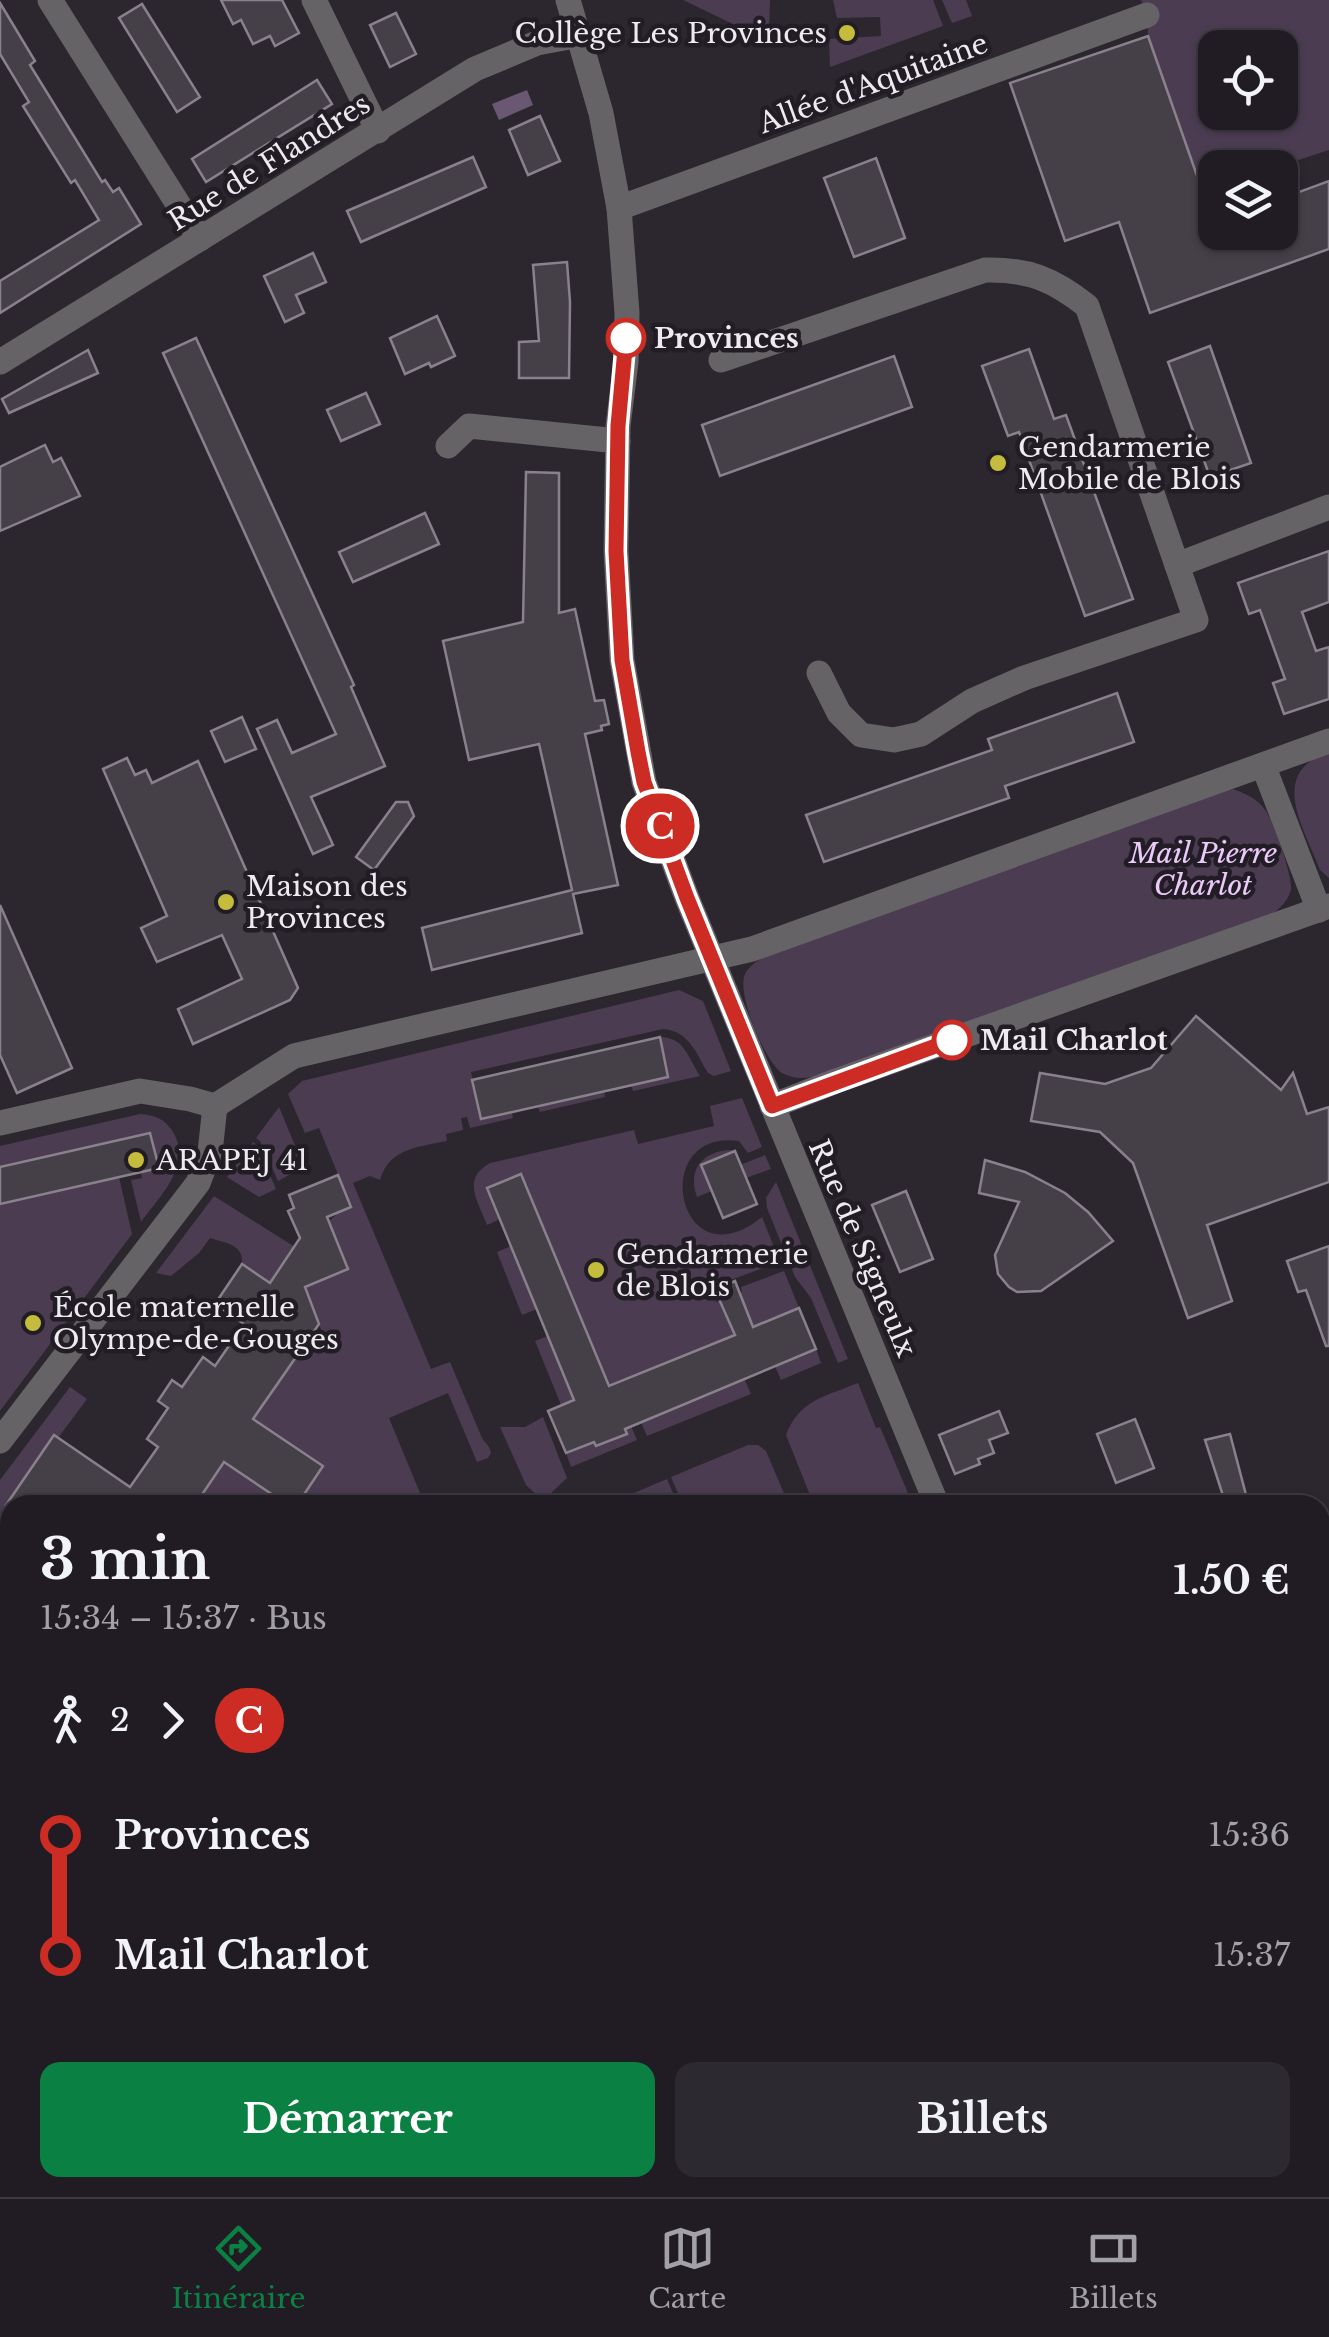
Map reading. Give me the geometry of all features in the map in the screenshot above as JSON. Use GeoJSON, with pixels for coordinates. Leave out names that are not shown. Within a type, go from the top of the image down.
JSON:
{"type":"FeatureCollection","features":[{"type":"Feature","properties":{"kind":"street"},"geometry":{"type":"LineString","coordinates":[[50,0],[200,239]]}},
{"type":"Feature","properties":{"kind":"street"},"geometry":{"type":"LineString","coordinates":[[314,0],[378,130]]}},
{"type":"Feature","properties":{"kind":"street","name":"Rue de Signeulx"},"geometry":{"type":"LineString","coordinates":[[568,0],[601,113],[620,208],[627,313],[618,441],[616,551],[622,660],[644,782],[687,898],[933,1495]]}},
{"type":"Feature","properties":{"kind":"street","name":"Allée d'Aquitaine"},"geometry":{"type":"LineString","coordinates":[[620,208],[1147,15]]}},
{"type":"Feature","properties":{"kind":"street","name":"Rue de Flandres"},"geometry":{"type":"LineString","coordinates":[[0,362],[491,62],[537,43],[580,35]]}},
{"type":"Feature","properties":{"kind":"street"},"geometry":{"type":"LineString","coordinates":[[720,360],[985,270],[1013,269],[1040,276],[1067,290],[1087,306],[1196,620],[1024,678],[972,701],[921,734],[894,740],[861,735],[838,713],[819,673]]}},
{"type":"Feature","properties":{"kind":"street"},"geometry":{"type":"LineString","coordinates":[[448,446],[469,426],[618,441]]}},
{"type":"Feature","properties":{"kind":"street"},"geometry":{"type":"LineString","coordinates":[[1177,565],[1329,507]]}},
{"type":"Feature","properties":{"kind":"street"},"geometry":{"type":"LineString","coordinates":[[0,1123],[140,1091],[215,1106],[294,1056],[752,950],[1329,741]]}},
{"type":"Feature","properties":{"kind":"street"},"geometry":{"type":"LineString","coordinates":[[772,1106],[1324,908],[1263,765]]}},
{"type":"Feature","properties":{"kind":"street"},"geometry":{"type":"LineString","coordinates":[[0,1441],[198,1183],[210,1152],[215,1106]]}},
{"type":"Feature","properties":{"kind":"green space"},"geometry":{"type":"Polygon","coordinates":[[[683,0],[770,0],[769,33],[733,24],[683,0]]]}},
{"type":"Feature","properties":{"kind":"green space"},"geometry":{"type":"Polygon","coordinates":[[[833,0],[933,0],[943,26],[830,67],[829,39],[881,36],[880,17],[837,18],[833,0]]]}},
{"type":"Feature","properties":{"kind":"green space"},"geometry":{"type":"Polygon","coordinates":[[[942,0],[966,0],[972,16],[952,23],[942,0]]]}},
{"type":"Feature","properties":{"kind":"green space"},"geometry":{"type":"Polygon","coordinates":[[[1141,0],[1329,0],[1329,150],[1298,160],[1298,150],[1198,150],[1198,179],[1148,36],[1147,15],[1141,0]]]}},
{"type":"Feature","properties":{"kind":"green space","name":"Mail Pierre Charlot"},"geometry":{"type":"Polygon","coordinates":[[[1329,752],[1329,878],[1320,870],[1299,819],[1295,787],[1299,773],[1310,761],[1329,752]]]}},
{"type":"Feature","properties":{"kind":"green space","name":"Mail Pierre Charlot"},"geometry":{"type":"Polygon","coordinates":[[[1233,789],[1255,800],[1266,811],[1286,862],[1291,889],[1272,915],[820,1076],[787,1075],[768,1056],[748,1011],[743,983],[748,970],[763,958],[1233,789]]]}},
{"type":"Feature","properties":{"kind":"green space"},"geometry":{"type":"Polygon","coordinates":[[[679,990],[703,1001],[731,1071],[714,1076],[708,1073],[686,1039],[663,1029],[471,1072],[481,1119],[512,1112],[513,1118],[470,1128],[467,1117],[461,1118],[463,1130],[446,1134],[447,1141],[398,1155],[384,1169],[380,1180],[370,1176],[353,1183],[431,1369],[450,1362],[491,1453],[477,1462],[448,1393],[389,1418],[421,1495],[304,1495],[323,1466],[234,1405],[272,1391],[312,1334],[326,1342],[306,1291],[270,1283],[242,1264],[237,1248],[210,1238],[199,1253],[171,1276],[156,1273],[214,1196],[311,1257],[320,1280],[348,1269],[329,1221],[338,1206],[349,1201],[319,1128],[305,1133],[288,1094],[302,1081],[679,990]]]}},
{"type":"Feature","properties":{"kind":"green space"},"geometry":{"type":"Polygon","coordinates":[[[660,1037],[680,1044],[700,1076],[633,1091],[631,1085],[668,1077],[660,1037]]]}},
{"type":"Feature","properties":{"kind":"green space"},"geometry":{"type":"Polygon","coordinates":[[[604,1091],[605,1097],[540,1112],[538,1106],[604,1091]]]}},
{"type":"Feature","properties":{"kind":"green space"},"geometry":{"type":"Polygon","coordinates":[[[742,1098],[762,1147],[748,1153],[739,1141],[710,1143],[692,1157],[683,1178],[684,1200],[693,1220],[710,1232],[733,1233],[762,1217],[780,1262],[711,1287],[716,1302],[742,1292],[741,1287],[784,1271],[799,1308],[609,1386],[522,1174],[487,1188],[500,1219],[487,1225],[474,1191],[476,1176],[490,1163],[634,1130],[638,1144],[714,1126],[710,1106],[742,1098]]]}},
{"type":"Feature","properties":{"kind":"green space"},"geometry":{"type":"Polygon","coordinates":[[[279,1107],[304,1167],[278,1181],[256,1138],[279,1107]]]}},
{"type":"Feature","properties":{"kind":"green space","name":"École maternelle Olympe-de-Gouges"},"geometry":{"type":"Polygon","coordinates":[[[140,1114],[159,1118],[173,1132],[179,1156],[172,1180],[141,1222],[131,1180],[142,1178],[141,1172],[159,1168],[150,1133],[111,1142],[132,1234],[0,1411],[0,1204],[108,1178],[100,1144],[0,1167],[0,1146],[140,1114]]]}},
{"type":"Feature","properties":{"kind":"green space"},"geometry":{"type":"Polygon","coordinates":[[[253,1142],[276,1189],[259,1197],[227,1177],[253,1142]]]}},
{"type":"Feature","properties":{"kind":"green space"},"geometry":{"type":"Polygon","coordinates":[[[735,1151],[712,1191],[697,1197],[694,1179],[699,1164],[711,1154],[735,1151]]]}},
{"type":"Feature","properties":{"kind":"green space"},"geometry":{"type":"Polygon","coordinates":[[[765,1155],[771,1169],[746,1178],[740,1165],[765,1155]]]}},
{"type":"Feature","properties":{"kind":"green space"},"geometry":{"type":"Polygon","coordinates":[[[776,1182],[848,1359],[838,1363],[811,1298],[795,1277],[767,1208],[766,1198],[776,1182]]]}},
{"type":"Feature","properties":{"kind":"green space"},"geometry":{"type":"Polygon","coordinates":[[[511,1246],[537,1309],[522,1315],[497,1252],[511,1246]]]}},
{"type":"Feature","properties":{"kind":"green space"},"geometry":{"type":"Polygon","coordinates":[[[548,1336],[574,1400],[561,1405],[535,1341],[548,1336]]]}},
{"type":"Feature","properties":{"kind":"green space"},"geometry":{"type":"Polygon","coordinates":[[[816,1349],[821,1363],[781,1380],[775,1366],[816,1349]]]}},
{"type":"Feature","properties":{"kind":"green space"},"geometry":{"type":"Polygon","coordinates":[[[744,1378],[751,1394],[647,1436],[641,1422],[744,1378]]]}},
{"type":"Feature","properties":{"kind":"green space"},"geometry":{"type":"Polygon","coordinates":[[[858,1383],[909,1495],[810,1495],[786,1435],[798,1414],[825,1396],[858,1383]]]}},
{"type":"Feature","properties":{"kind":"green space"},"geometry":{"type":"Polygon","coordinates":[[[70,1387],[87,1399],[58,1438],[54,1436],[13,1495],[0,1495],[0,1480],[70,1387]]]}},
{"type":"Feature","properties":{"kind":"green space"},"geometry":{"type":"Polygon","coordinates":[[[543,1417],[567,1478],[550,1495],[537,1495],[526,1485],[500,1427],[525,1427],[543,1417]]]}},
{"type":"Feature","properties":{"kind":"green space"},"geometry":{"type":"Polygon","coordinates":[[[631,1426],[637,1440],[571,1467],[566,1453],[626,1434],[625,1429],[631,1426]]]}},
{"type":"Feature","properties":{"kind":"green space"},"geometry":{"type":"Polygon","coordinates":[[[748,1445],[758,1445],[766,1451],[785,1495],[679,1495],[671,1477],[748,1445]]]}},
{"type":"Feature","properties":{"kind":"green space"},"geometry":{"type":"Polygon","coordinates":[[[203,1448],[273,1495],[196,1495],[203,1448]]]}},
{"type":"Feature","properties":{"kind":"green space"},"geometry":{"type":"Polygon","coordinates":[[[667,1479],[674,1495],[629,1495],[667,1479]]]}},
{"type":"Feature","properties":{"kind":"shaded area"},"geometry":{"type":"Polygon","coordinates":[[[527,90],[533,105],[499,120],[492,104],[527,90]]]}},
{"type":"Feature","properties":{"kind":"building"},"geometry":{"type":"Polygon","coordinates":[[[221,0],[282,0],[299,33],[275,46],[270,36],[253,44],[241,20],[233,24],[221,0]]]}},
{"type":"Feature","properties":{"kind":"building"},"geometry":{"type":"Polygon","coordinates":[[[0,3],[35,61],[30,65],[102,182],[105,180],[113,192],[119,188],[141,224],[0,313],[0,281],[99,220],[23,106],[29,102],[0,54],[0,3]]]}},
{"type":"Feature","properties":{"kind":"building"},"geometry":{"type":"Polygon","coordinates":[[[142,4],[200,97],[177,112],[119,18],[142,4]]]}},
{"type":"Feature","properties":{"kind":"building"},"geometry":{"type":"Polygon","coordinates":[[[396,13],[416,54],[390,67],[370,25],[396,13]]]}},
{"type":"Feature","properties":{"kind":"building"},"geometry":{"type":"Polygon","coordinates":[[[1148,36],[1198,179],[1198,250],[1298,250],[1298,192],[1329,181],[1329,249],[1150,313],[1119,222],[1065,241],[1010,83],[1148,36]]]}},
{"type":"Feature","properties":{"kind":"building"},"geometry":{"type":"Polygon","coordinates":[[[317,80],[332,104],[206,182],[192,159],[317,80]]]}},
{"type":"Feature","properties":{"kind":"building"},"geometry":{"type":"Polygon","coordinates":[[[540,116],[560,161],[528,175],[509,130],[540,116]]]}},
{"type":"Feature","properties":{"kind":"building"},"geometry":{"type":"Polygon","coordinates":[[[473,157],[486,187],[361,242],[347,211],[473,157]]]}},
{"type":"Feature","properties":{"kind":"building"},"geometry":{"type":"Polygon","coordinates":[[[876,158],[905,238],[854,257],[824,178],[876,158]]]}},
{"type":"Feature","properties":{"kind":"building"},"geometry":{"type":"Polygon","coordinates":[[[313,253],[326,282],[296,295],[304,313],[285,322],[264,276],[313,253]]]}},
{"type":"Feature","properties":{"kind":"building"},"geometry":{"type":"Polygon","coordinates":[[[567,262],[569,378],[519,378],[519,342],[539,341],[533,265],[567,262]]]}},
{"type":"Feature","properties":{"kind":"building"},"geometry":{"type":"Polygon","coordinates":[[[437,316],[455,356],[405,374],[390,338],[437,316]]]}},
{"type":"Feature","properties":{"kind":"building"},"geometry":{"type":"Polygon","coordinates":[[[196,338],[354,685],[351,687],[385,766],[311,797],[333,845],[313,854],[257,729],[277,720],[292,753],[336,734],[163,353],[196,338]]]}},
{"type":"Feature","properties":{"kind":"building"},"geometry":{"type":"Polygon","coordinates":[[[1210,346],[1251,463],[1210,477],[1168,362],[1210,346]]]}},
{"type":"Feature","properties":{"kind":"building"},"geometry":{"type":"Polygon","coordinates":[[[1029,349],[1054,419],[1066,415],[1133,599],[1085,616],[1019,432],[1008,436],[982,366],[1029,349]]]}},
{"type":"Feature","properties":{"kind":"building"},"geometry":{"type":"Polygon","coordinates":[[[88,350],[98,373],[9,413],[2,399],[88,350]]]}},
{"type":"Feature","properties":{"kind":"building"},"geometry":{"type":"Polygon","coordinates":[[[894,356],[912,407],[720,476],[702,425],[894,356]]]}},
{"type":"Feature","properties":{"kind":"building"},"geometry":{"type":"Polygon","coordinates":[[[366,393],[380,424],[341,441],[327,410],[366,393]]]}},
{"type":"Feature","properties":{"kind":"building"},"geometry":{"type":"Polygon","coordinates":[[[45,445],[53,462],[61,458],[80,496],[0,531],[0,467],[45,445]]]}},
{"type":"Feature","properties":{"kind":"building"},"geometry":{"type":"Polygon","coordinates":[[[526,472],[559,473],[559,613],[575,609],[595,701],[604,700],[609,724],[585,734],[618,885],[573,894],[582,933],[432,970],[422,928],[572,890],[539,744],[469,760],[443,641],[523,622],[526,472]]]}},
{"type":"Feature","properties":{"kind":"building"},"geometry":{"type":"Polygon","coordinates":[[[425,513],[439,544],[353,582],[339,552],[425,513]]]}},
{"type":"Feature","properties":{"kind":"building"},"geometry":{"type":"Polygon","coordinates":[[[1329,551],[1329,602],[1302,612],[1316,651],[1329,647],[1329,699],[1284,714],[1273,683],[1285,679],[1260,610],[1249,614],[1238,583],[1329,551]]]}},
{"type":"Feature","properties":{"kind":"building"},"geometry":{"type":"Polygon","coordinates":[[[1117,693],[1134,742],[1005,786],[1009,798],[824,862],[806,815],[992,750],[988,739],[1117,693]]]}},
{"type":"Feature","properties":{"kind":"building"},"geometry":{"type":"Polygon","coordinates":[[[242,717],[256,749],[225,762],[211,731],[242,717]]]}},
{"type":"Feature","properties":{"kind":"building","name":"Maison des Provinces"},"geometry":{"type":"Polygon","coordinates":[[[127,758],[135,775],[146,770],[152,783],[198,761],[298,988],[290,1000],[193,1044],[178,1009],[242,979],[222,935],[157,962],[141,928],[167,916],[103,769],[127,758]]]}},
{"type":"Feature","properties":{"kind":"building"},"geometry":{"type":"Polygon","coordinates":[[[396,802],[408,802],[414,816],[374,870],[356,857],[396,802]]]}},
{"type":"Feature","properties":{"kind":"building"},"geometry":{"type":"Polygon","coordinates":[[[0,905],[72,1068],[17,1093],[0,1055],[0,905]]]}},
{"type":"Feature","properties":{"kind":"building"},"geometry":{"type":"Polygon","coordinates":[[[1196,1016],[1281,1090],[1293,1073],[1307,1114],[1329,1107],[1329,1182],[1207,1225],[1232,1301],[1188,1318],[1133,1163],[1100,1132],[1031,1121],[1040,1073],[1105,1084],[1151,1068],[1196,1016]]]}},
{"type":"Feature","properties":{"kind":"building"},"geometry":{"type":"Polygon","coordinates":[[[660,1037],[668,1077],[481,1119],[472,1080],[660,1037]]]}},
{"type":"Feature","properties":{"kind":"building"},"geometry":{"type":"Polygon","coordinates":[[[150,1133],[159,1168],[0,1204],[0,1167],[150,1133]]]}},
{"type":"Feature","properties":{"kind":"building"},"geometry":{"type":"Polygon","coordinates":[[[735,1151],[757,1204],[723,1218],[701,1165],[735,1151]]]}},
{"type":"Feature","properties":{"kind":"building"},"geometry":{"type":"Polygon","coordinates":[[[985,1160],[1025,1172],[1065,1193],[1113,1241],[1041,1291],[1017,1292],[1009,1287],[998,1274],[995,1255],[1019,1202],[979,1193],[985,1160]]]}},
{"type":"Feature","properties":{"kind":"building"},"geometry":{"type":"Polygon","coordinates":[[[521,1174],[609,1386],[735,1335],[715,1290],[735,1281],[753,1327],[799,1308],[816,1349],[625,1429],[627,1434],[566,1453],[548,1411],[574,1400],[487,1188],[521,1174]]]}},
{"type":"Feature","properties":{"kind":"building"},"geometry":{"type":"Polygon","coordinates":[[[338,1175],[351,1207],[327,1217],[348,1269],[305,1287],[319,1324],[253,1419],[323,1466],[304,1495],[273,1495],[224,1462],[202,1495],[13,1495],[54,1435],[130,1487],[158,1447],[147,1439],[168,1408],[158,1401],[172,1380],[182,1387],[203,1357],[215,1366],[244,1324],[215,1304],[242,1264],[270,1283],[300,1238],[288,1211],[294,1208],[289,1195],[338,1175]]]}},
{"type":"Feature","properties":{"kind":"building"},"geometry":{"type":"Polygon","coordinates":[[[906,1191],[933,1259],[900,1272],[872,1205],[906,1191]]]}},
{"type":"Feature","properties":{"kind":"building"},"geometry":{"type":"Polygon","coordinates":[[[1329,1246],[1326,1346],[1306,1290],[1298,1292],[1287,1261],[1329,1246]]]}},
{"type":"Feature","properties":{"kind":"building"},"geometry":{"type":"Polygon","coordinates":[[[999,1411],[1008,1433],[989,1440],[994,1453],[978,1459],[980,1464],[955,1474],[939,1435],[999,1411]]]}},
{"type":"Feature","properties":{"kind":"building"},"geometry":{"type":"Polygon","coordinates":[[[1135,1419],[1154,1468],[1116,1483],[1097,1434],[1135,1419]]]}},
{"type":"Feature","properties":{"kind":"building"},"geometry":{"type":"Polygon","coordinates":[[[1230,1434],[1245,1495],[1223,1495],[1205,1440],[1230,1434]]]}},
{"type":"Feature","properties":{"kind":"bus line","name":"C"},"geometry":{"type":"LineString","coordinates":[[626,338],[618,426],[616,551],[622,660],[638,752],[644,782],[687,898],[772,1106],[952,1040]]}},
{"type":"Feature","properties":{"kind":"place","name":"Collège Les Provinces"},"geometry":{"type":"Point","coordinates":[847,33]}},
{"type":"Feature","properties":{"kind":"place","name":"Provinces"},"geometry":{"type":"Point","coordinates":[626,338]}},
{"type":"Feature","properties":{"kind":"place","name":"Gendarmerie Mobile de Blois"},"geometry":{"type":"Point","coordinates":[998,463]}},
{"type":"Feature","properties":{"kind":"place","name":"Maison des Provinces"},"geometry":{"type":"Point","coordinates":[226,902]}},
{"type":"Feature","properties":{"kind":"place","name":"Mail Charlot"},"geometry":{"type":"Point","coordinates":[952,1040]}},
{"type":"Feature","properties":{"kind":"place","name":"ARAPEJ 41"},"geometry":{"type":"Point","coordinates":[136,1160]}},
{"type":"Feature","properties":{"kind":"place","name":"Gendarmerie de Blois"},"geometry":{"type":"Point","coordinates":[596,1270]}},
{"type":"Feature","properties":{"kind":"place","name":"École maternelle Olympe-de-Gouges"},"geometry":{"type":"Point","coordinates":[33,1323]}}]}
